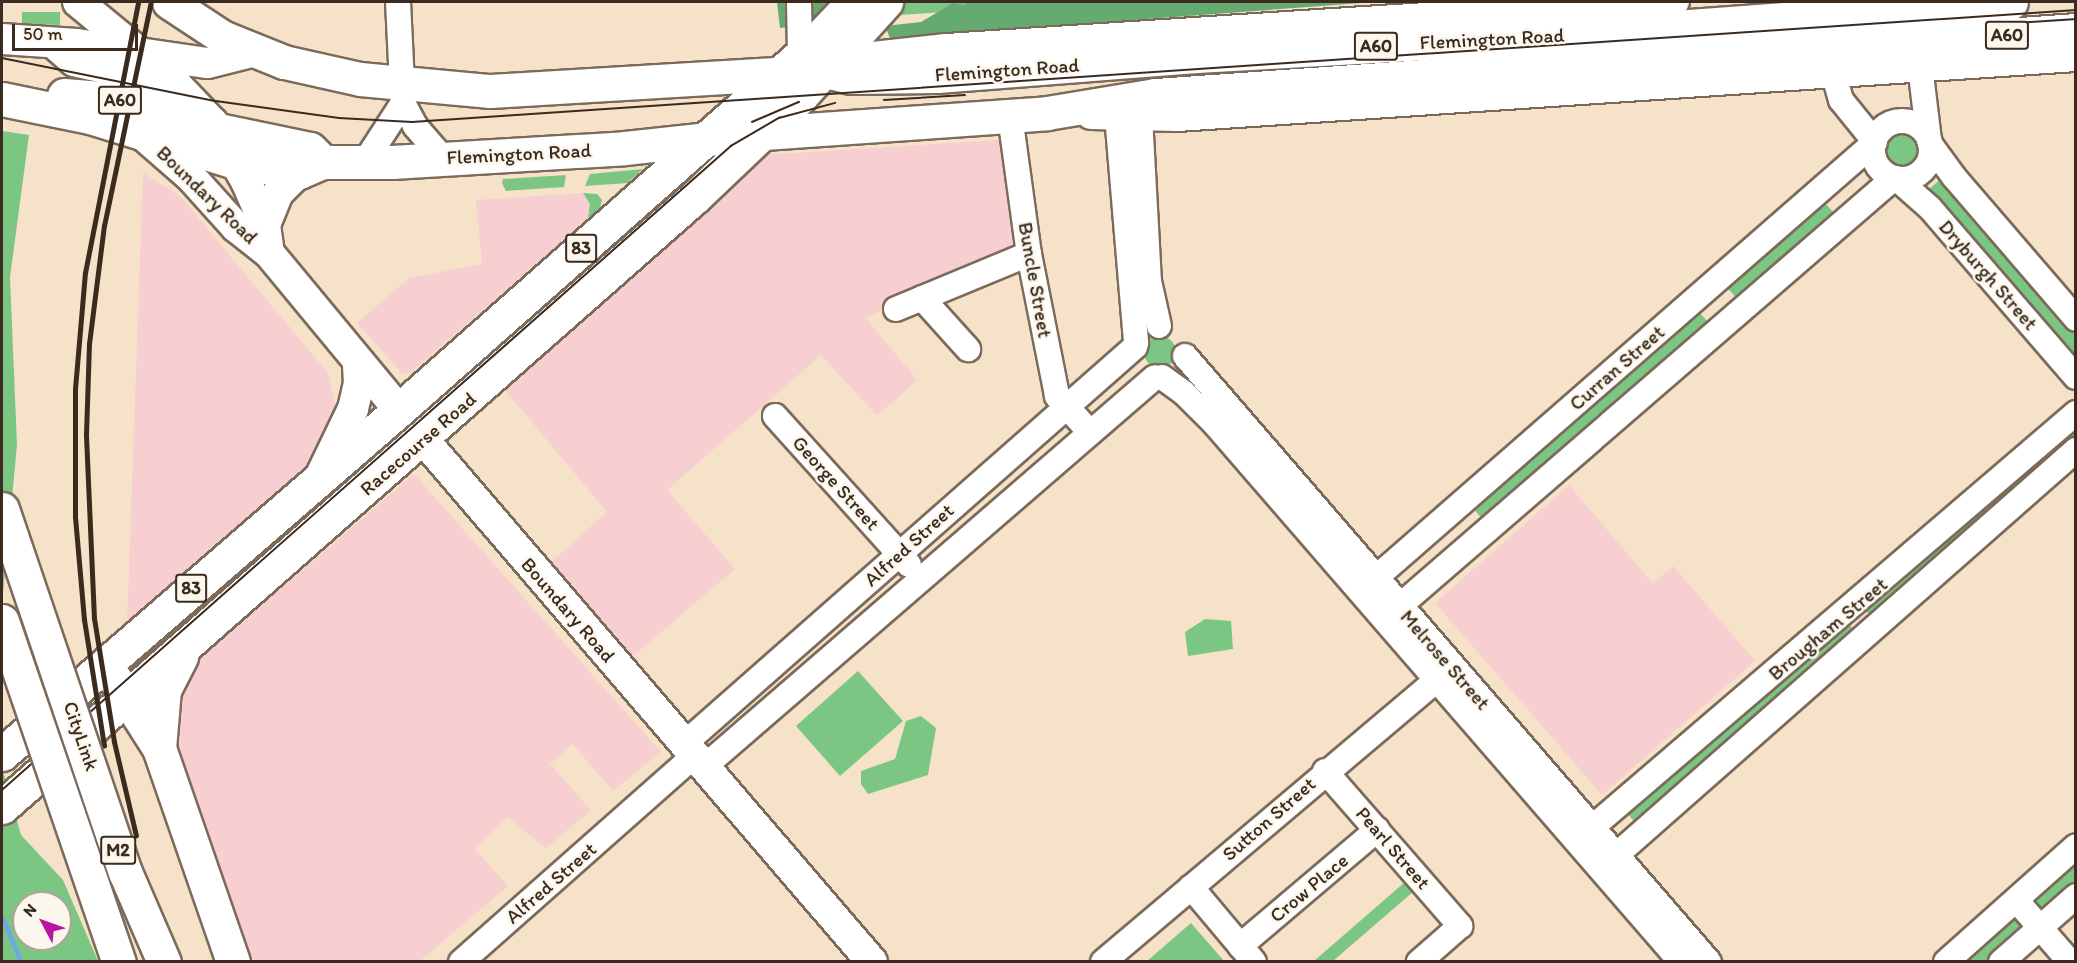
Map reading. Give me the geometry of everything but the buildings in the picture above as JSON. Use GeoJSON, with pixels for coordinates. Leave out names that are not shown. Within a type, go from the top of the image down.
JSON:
{"type":"FeatureCollection","features":[{"type":"Feature","properties":{"kind":"highway","name":"83"},"geometry":{"type":"LineString","coordinates":[[808,68],[853,2]]}},
{"type":"Feature","properties":{"kind":"highway","name":"83"},"geometry":{"type":"LineString","coordinates":[[808,68],[886,2]]}},
{"type":"Feature","properties":{"kind":"highway","name":"Flemington Road"},"geometry":{"type":"LineString","coordinates":[[2,99],[44,105],[238,163],[311,166],[703,140],[764,133],[1047,113],[1156,95],[1508,81],[1828,60],[1932,17],[2011,2]]}},
{"type":"Feature","properties":{"kind":"highway"},"geometry":{"type":"LineString","coordinates":[[175,6],[251,52]]}},
{"type":"Feature","properties":{"kind":"highway"},"geometry":{"type":"LineString","coordinates":[[1823,9],[1828,60]]}},
{"type":"Feature","properties":{"kind":"highway","name":"Flemington Road"},"geometry":{"type":"LineString","coordinates":[[251,52],[341,75],[402,94],[524,91],[808,68],[858,77],[937,76],[1823,9],[2076,30]]}},
{"type":"Feature","properties":{"kind":"highway","name":"Racecourse Road"},"geometry":{"type":"LineString","coordinates":[[2,807],[423,439],[764,133],[808,68]]}},
{"type":"Feature","properties":{"kind":"highway","name":"Racecourse Road"},"geometry":{"type":"LineString","coordinates":[[8,748],[103,663],[399,410],[703,140],[808,68]]}},
{"type":"Feature","properties":{"kind":"highway","name":"A60"},"geometry":{"type":"LineString","coordinates":[[44,105],[66,93],[87,94],[180,114],[206,128]]}},
{"type":"Feature","properties":{"kind":"highway","name":"A60"},"geometry":{"type":"LineString","coordinates":[[137,132],[155,122],[172,127],[206,128],[310,149],[311,166]]}},
{"type":"Feature","properties":{"kind":"highway","name":"Boundary Road"},"geometry":{"type":"LineString","coordinates":[[399,410],[423,439]]}},
{"type":"Feature","properties":{"kind":"highway","name":"CityLink"},"geometry":{"type":"LineString","coordinates":[[2,509],[125,872],[164,962]]}},
{"type":"Feature","properties":{"kind":"highway","name":"CityLink"},"geometry":{"type":"LineString","coordinates":[[2,621],[119,962]]}},
{"type":"Feature","properties":{"kind":"highway"},"geometry":{"type":"LineString","coordinates":[[161,755],[164,690],[188,644]]}},
{"type":"Feature","properties":{"kind":"highway"},"geometry":{"type":"LineString","coordinates":[[103,663],[128,696],[161,755],[233,962]]}},
{"type":"Feature","properties":{"kind":"main road","name":"Boundary Road"},"geometry":{"type":"LineString","coordinates":[[78,2],[177,84],[206,128],[238,163],[267,239],[358,362],[399,410]]}},
{"type":"Feature","properties":{"kind":"main road"},"geometry":{"type":"LineString","coordinates":[[150,2],[175,6]]}},
{"type":"Feature","properties":{"kind":"main road","name":"Flemington Road"},"geometry":{"type":"LineString","coordinates":[[808,68],[864,58],[947,49],[1673,2]]}},
{"type":"Feature","properties":{"kind":"main road","name":"Flemington Road"},"geometry":{"type":"LineString","coordinates":[[2,39],[54,42],[208,63],[251,52]]}},
{"type":"Feature","properties":{"kind":"main road"},"geometry":{"type":"LineString","coordinates":[[54,42],[74,62],[177,84]]}},
{"type":"Feature","properties":{"kind":"main road","name":"Flemington Road"},"geometry":{"type":"LineString","coordinates":[[1828,60],[1920,66],[2076,56]]}},
{"type":"Feature","properties":{"kind":"main road","name":"Flemington Road"},"geometry":{"type":"LineString","coordinates":[[1047,113],[1129,116],[1508,81]]}},
{"type":"Feature","properties":{"kind":"main road","name":"Boundary Road"},"geometry":{"type":"LineString","coordinates":[[137,132],[191,177],[236,227],[267,239]]}},
{"type":"Feature","properties":{"kind":"main road"},"geometry":{"type":"LineString","coordinates":[[267,239],[278,193],[311,166]]}},
{"type":"Feature","properties":{"kind":"main road"},"geometry":{"type":"LineString","coordinates":[[315,483],[349,422],[358,389],[358,362]]}},
{"type":"Feature","properties":{"kind":"main road","name":"Boundary Road"},"geometry":{"type":"LineString","coordinates":[[423,439],[872,962]]}},
{"type":"Feature","properties":{"kind":"street"},"geometry":{"type":"LineString","coordinates":[[398,2],[402,94],[415,126],[443,158]]}},
{"type":"Feature","properties":{"kind":"street"},"geometry":{"type":"LineString","coordinates":[[799,2],[808,68]]}},
{"type":"Feature","properties":{"kind":"street"},"geometry":{"type":"LineString","coordinates":[[1828,60],[1841,100],[1874,143],[1878,167],[1895,178],[1908,178],[1921,172],[1929,159],[1930,142],[1916,125],[1901,122],[1883,129],[1874,143]]}},
{"type":"Feature","properties":{"kind":"street","name":"Dryburgh Street"},"geometry":{"type":"LineString","coordinates":[[1920,66],[1930,142],[1954,177],[2076,318]]}},
{"type":"Feature","properties":{"kind":"street"},"geometry":{"type":"LineString","coordinates":[[364,163],[402,94]]}},
{"type":"Feature","properties":{"kind":"street","name":"Buncle Street"},"geometry":{"type":"LineString","coordinates":[[1010,116],[1029,254],[1057,396],[1089,431]]}},
{"type":"Feature","properties":{"kind":"street"},"geometry":{"type":"LineString","coordinates":[[1129,116],[1137,244],[1135,345],[1139,366],[1158,377],[1180,368],[1185,356],[1185,343],[1177,333],[1159,326],[1145,331],[1135,345]]}},
{"type":"Feature","properties":{"kind":"street","name":"Curran Street"},"geometry":{"type":"LineString","coordinates":[[1367,586],[1874,143]]}},
{"type":"Feature","properties":{"kind":"street","name":"Dryburgh Street"},"geometry":{"type":"LineString","coordinates":[[1895,178],[1930,208],[2076,377]]}},
{"type":"Feature","properties":{"kind":"street","name":"Curran Street"},"geometry":{"type":"LineString","coordinates":[[1391,613],[1895,178]]}},
{"type":"Feature","properties":{"kind":"street"},"geometry":{"type":"LineString","coordinates":[[1137,244],[1159,326]]}},
{"type":"Feature","properties":{"kind":"street"},"geometry":{"type":"LineString","coordinates":[[896,309],[1029,254]]}},
{"type":"Feature","properties":{"kind":"street"},"geometry":{"type":"LineString","coordinates":[[922,298],[968,349]]}},
{"type":"Feature","properties":{"kind":"street","name":"Alfred Street"},"geometry":{"type":"LineString","coordinates":[[462,962],[694,756],[899,554],[1135,345]]}},
{"type":"Feature","properties":{"kind":"street","name":"Melrose Street"},"geometry":{"type":"LineString","coordinates":[[1185,356],[1221,416],[1367,586],[1609,862],[1708,962]]}},
{"type":"Feature","properties":{"kind":"street","name":"Melrose Street"},"geometry":{"type":"LineString","coordinates":[[1158,377],[1221,416]]}},
{"type":"Feature","properties":{"kind":"street","name":"Alfred Street"},"geometry":{"type":"LineString","coordinates":[[694,756],[920,578],[1089,431],[1158,377]]}},
{"type":"Feature","properties":{"kind":"street","name":"Brougham Street"},"geometry":{"type":"LineString","coordinates":[[1585,834],[1850,610],[2076,413]]}},
{"type":"Feature","properties":{"kind":"street","name":"George Street"},"geometry":{"type":"LineString","coordinates":[[775,416],[920,578]]}},
{"type":"Feature","properties":{"kind":"street","name":"Brougham Street"},"geometry":{"type":"LineString","coordinates":[[1609,862],[1868,631],[2076,450]]}},
{"type":"Feature","properties":{"kind":"street"},"geometry":{"type":"LineString","coordinates":[[1850,610],[1868,631]]}},
{"type":"Feature","properties":{"kind":"street","name":"Melrose Street"},"geometry":{"type":"LineString","coordinates":[[1391,613],[1437,680],[1516,756]]}},
{"type":"Feature","properties":{"kind":"street","name":"Sutton Street"},"geometry":{"type":"LineString","coordinates":[[1103,962],[1325,771],[1437,680]]}},
{"type":"Feature","properties":{"kind":"street","name":"Pearl Street"},"geometry":{"type":"LineString","coordinates":[[1325,771],[1461,926],[1419,962]]}},
{"type":"Feature","properties":{"kind":"street","name":"Crow Place"},"geometry":{"type":"LineString","coordinates":[[1247,954],[1377,830]]}},
{"type":"Feature","properties":{"kind":"street"},"geometry":{"type":"LineString","coordinates":[[1946,962],[2076,846]]}},
{"type":"Feature","properties":{"kind":"street","name":"Melrose Street"},"geometry":{"type":"LineString","coordinates":[[1609,862],[1681,962]]}},
{"type":"Feature","properties":{"kind":"street"},"geometry":{"type":"LineString","coordinates":[[1191,887],[1247,954]]}},
{"type":"Feature","properties":{"kind":"street"},"geometry":{"type":"LineString","coordinates":[[2001,962],[2076,896]]}},
{"type":"Feature","properties":{"kind":"street"},"geometry":{"type":"LineString","coordinates":[[2017,901],[2070,962]]}},
{"type":"Feature","properties":{"kind":"shaded area"},"geometry":{"type":"Polygon","coordinates":[[[1012,139],[1022,254],[865,317],[917,380],[877,416],[821,355],[667,490],[735,569],[631,658],[550,563],[607,512],[504,389],[761,155],[1012,139]]]}},
{"type":"Feature","properties":{"kind":"shaded area"},"geometry":{"type":"Polygon","coordinates":[[[143,173],[180,196],[328,373],[338,416],[319,454],[127,625],[143,173]]]}},
{"type":"Feature","properties":{"kind":"shaded area"},"geometry":{"type":"Polygon","coordinates":[[[583,193],[600,196],[600,208],[410,373],[402,373],[357,323],[409,278],[482,264],[476,200],[583,193]]]}},
{"type":"Feature","properties":{"kind":"shaded area"},"geometry":{"type":"Polygon","coordinates":[[[414,474],[661,752],[613,791],[572,744],[550,764],[591,810],[546,848],[507,817],[475,849],[508,886],[420,961],[252,962],[222,886],[177,746],[179,707],[190,671],[198,660],[414,474]]]}},
{"type":"Feature","properties":{"kind":"shaded area"},"geometry":{"type":"Polygon","coordinates":[[[1569,485],[1653,584],[1673,566],[1755,661],[1602,795],[1435,603],[1569,485]]]}},
{"type":"Feature","properties":{"kind":"green space"},"geometry":{"type":"Polygon","coordinates":[[[777,2],[833,2],[813,24],[780,28],[777,2]]]}},
{"type":"Feature","properties":{"kind":"green space"},"geometry":{"type":"Polygon","coordinates":[[[824,2],[1100,2],[884,16],[824,2]]]}},
{"type":"Feature","properties":{"kind":"green space"},"geometry":{"type":"Polygon","coordinates":[[[967,2],[1375,2],[890,38],[885,26],[921,22],[953,3],[965,5],[967,2]]]}},
{"type":"Feature","properties":{"kind":"green space"},"geometry":{"type":"Polygon","coordinates":[[[22,12],[60,12],[60,25],[22,24],[22,12]]]}},
{"type":"Feature","properties":{"kind":"green space"},"geometry":{"type":"Polygon","coordinates":[[[1902,128],[1918,134],[1924,150],[1918,166],[1902,172],[1886,166],[1880,150],[1886,134],[1902,128]]]}},
{"type":"Feature","properties":{"kind":"green space"},"geometry":{"type":"Polygon","coordinates":[[[2,131],[29,135],[10,277],[17,445],[2,604],[2,131]]]}},
{"type":"Feature","properties":{"kind":"green space"},"geometry":{"type":"Polygon","coordinates":[[[643,169],[627,183],[585,186],[590,174],[643,169]]]}},
{"type":"Feature","properties":{"kind":"green space"},"geometry":{"type":"Polygon","coordinates":[[[566,175],[564,187],[506,191],[502,183],[503,179],[566,175]]]}},
{"type":"Feature","properties":{"kind":"green space"},"geometry":{"type":"Polygon","coordinates":[[[1942,178],[2075,331],[2075,366],[1928,190],[1942,178]]]}},
{"type":"Feature","properties":{"kind":"green space"},"geometry":{"type":"Polygon","coordinates":[[[583,193],[597,194],[602,200],[600,208],[588,218],[590,204],[583,193]]]}},
{"type":"Feature","properties":{"kind":"green space"},"geometry":{"type":"Polygon","coordinates":[[[1823,201],[1834,213],[1737,299],[1726,286],[1823,201]]]}},
{"type":"Feature","properties":{"kind":"green space"},"geometry":{"type":"Polygon","coordinates":[[[1697,310],[1709,323],[1483,520],[1472,507],[1697,310]]]}},
{"type":"Feature","properties":{"kind":"green space"},"geometry":{"type":"Polygon","coordinates":[[[1160,336],[1171,341],[1176,352],[1171,363],[1160,368],[1149,363],[1144,352],[1149,341],[1160,336]]]}},
{"type":"Feature","properties":{"kind":"green space"},"geometry":{"type":"Polygon","coordinates":[[[2075,422],[2075,445],[1873,619],[1862,606],[2075,422]]]}},
{"type":"Feature","properties":{"kind":"green space"},"geometry":{"type":"Polygon","coordinates":[[[1205,619],[1231,621],[1233,649],[1188,656],[1185,632],[1205,619]]]}},
{"type":"Feature","properties":{"kind":"green space"},"geometry":{"type":"Polygon","coordinates":[[[1847,622],[1858,635],[1638,826],[1627,813],[1847,622]]]}},
{"type":"Feature","properties":{"kind":"green space"},"geometry":{"type":"Polygon","coordinates":[[[858,671],[903,721],[840,776],[796,726],[858,671]]]}},
{"type":"Feature","properties":{"kind":"green space"},"geometry":{"type":"Polygon","coordinates":[[[921,716],[936,728],[928,775],[868,794],[861,784],[861,771],[895,759],[906,721],[921,716]]]}},
{"type":"Feature","properties":{"kind":"green space"},"geometry":{"type":"Polygon","coordinates":[[[2,768],[21,835],[63,880],[68,891],[12,891],[12,951],[72,951],[72,901],[98,961],[2,961],[2,768]]]}},
{"type":"Feature","properties":{"kind":"green space"},"geometry":{"type":"Polygon","coordinates":[[[2075,861],[2075,885],[2044,913],[2032,899],[2075,861]]]}},
{"type":"Feature","properties":{"kind":"green space"},"geometry":{"type":"Polygon","coordinates":[[[1405,882],[1414,891],[1333,961],[1314,961],[1405,882]]]}},
{"type":"Feature","properties":{"kind":"green space"},"geometry":{"type":"Polygon","coordinates":[[[2019,915],[2029,927],[1989,961],[1964,962],[2019,915]]]}},
{"type":"Feature","properties":{"kind":"green space"},"geometry":{"type":"Polygon","coordinates":[[[1191,923],[1224,961],[1147,961],[1191,923]]]}},
{"type":"Feature","properties":{"kind":"waterway"},"geometry":{"type":"LineString","coordinates":[[2,917],[21,962]]}},
{"type":"Feature","properties":{"kind":"tram line"},"geometry":{"type":"LineString","coordinates":[[2,58],[216,101],[339,118],[412,122],[2076,10]]}},
{"type":"Feature","properties":{"kind":"tram line"},"geometry":{"type":"LineString","coordinates":[[2001,24],[2076,19]]}},
{"type":"Feature","properties":{"kind":"tram line"},"geometry":{"type":"LineString","coordinates":[[884,100],[965,95]]}},
{"type":"Feature","properties":{"kind":"tram line"},"geometry":{"type":"LineString","coordinates":[[752,122],[799,102]]}},
{"type":"Feature","properties":{"kind":"tram line"},"geometry":{"type":"LineString","coordinates":[[2,790],[731,146],[779,118],[835,103]]}},
{"type":"Feature","properties":{"kind":"railway"},"geometry":{"type":"LineString","coordinates":[[104,746],[84,620],[75,517],[75,389],[85,273],[138,2]]}},
{"type":"Feature","properties":{"kind":"railway"},"geometry":{"type":"LineString","coordinates":[[136,836],[114,742],[94,619],[86,434],[89,344],[104,226],[151,2]]}}]}
